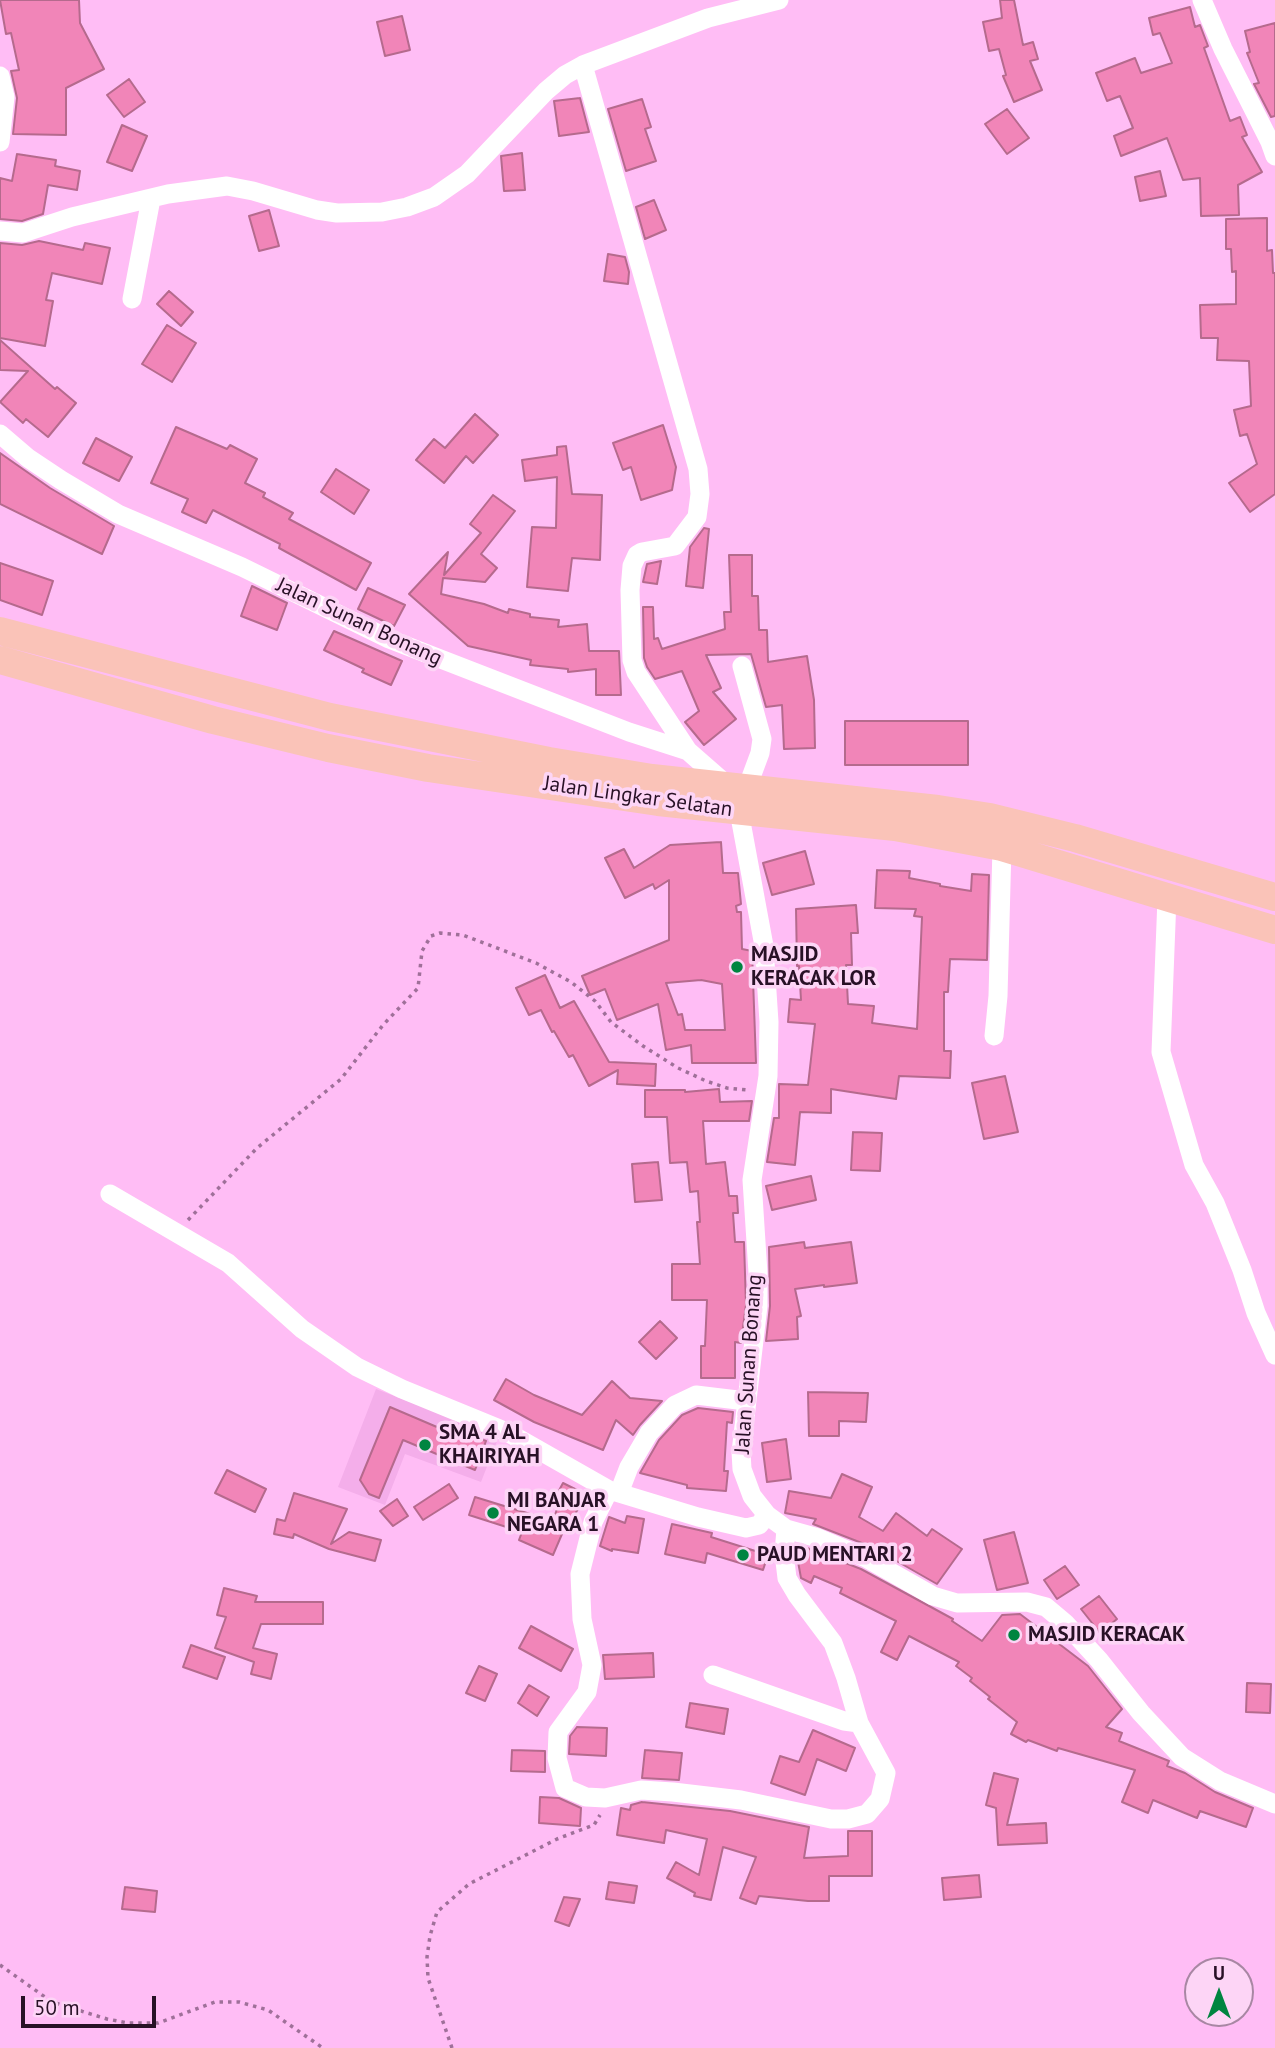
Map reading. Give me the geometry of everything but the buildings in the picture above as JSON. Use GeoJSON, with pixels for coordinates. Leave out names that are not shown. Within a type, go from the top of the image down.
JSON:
{"type":"FeatureCollection","features":[{"type":"Feature","properties":{"kind":"highway"},"geometry":{"type":"LineString","coordinates":[[7,663],[11,634]]}},
{"type":"Feature","properties":{"kind":"highway","name":"Jalan Lingkar Selatan"},"geometry":{"type":"LineString","coordinates":[[11,634],[330,717],[432,739],[1002,847],[1266,927]]}},
{"type":"Feature","properties":{"kind":"highway","name":"Jalan Lingkar Selatan"},"geometry":{"type":"LineString","coordinates":[[7,663],[213,720],[328,748],[428,768],[644,800],[738,795],[938,808],[990,817],[1075,838],[1271,896]]}},
{"type":"Feature","properties":{"kind":"highway"},"geometry":{"type":"LineString","coordinates":[[1266,927],[1271,896]]}},
{"type":"Feature","properties":{"kind":"street"},"geometry":{"type":"LineString","coordinates":[[0,231],[23,233],[72,217],[198,189],[227,186],[337,213],[382,212],[407,207],[434,197],[467,174],[546,91],[565,75],[583,65],[709,18],[779,0]]}},
{"type":"Feature","properties":{"kind":"street"},"geometry":{"type":"LineString","coordinates":[[1202,0],[1275,156]]}},
{"type":"Feature","properties":{"kind":"street"},"geometry":{"type":"LineString","coordinates":[[583,65],[698,469],[700,494],[697,517],[675,546],[637,555],[632,566],[630,590],[632,660],[636,672],[688,751]]}},
{"type":"Feature","properties":{"kind":"street"},"geometry":{"type":"LineString","coordinates":[[0,76],[5,97],[0,142]]}},
{"type":"Feature","properties":{"kind":"street"},"geometry":{"type":"LineString","coordinates":[[132,299],[151,199]]}},
{"type":"Feature","properties":{"kind":"street","name":"Jalan Sunan Bonang"},"geometry":{"type":"LineString","coordinates":[[0,434],[61,480],[118,514],[242,567],[389,639],[629,732],[688,751],[738,795],[764,946],[769,1045],[752,1180],[758,1306],[746,1401],[742,1469],[748,1488],[766,1515],[786,1529],[818,1538],[866,1558],[945,1601],[967,1604],[1027,1602],[1046,1607],[1065,1623],[1099,1660],[1148,1721],[1182,1757],[1220,1781],[1275,1804]]}},
{"type":"Feature","properties":{"kind":"street"},"geometry":{"type":"LineString","coordinates":[[738,795],[760,753],[762,739],[742,666]]}},
{"type":"Feature","properties":{"kind":"street"},"geometry":{"type":"LineString","coordinates":[[994,1036],[998,996],[1002,847]]}},
{"type":"Feature","properties":{"kind":"street"},"geometry":{"type":"LineString","coordinates":[[1167,898],[1161,1052],[1194,1165],[1215,1203],[1256,1313],[1275,1355]]}},
{"type":"Feature","properties":{"kind":"street"},"geometry":{"type":"LineString","coordinates":[[110,1194],[228,1263],[302,1329],[357,1367],[402,1389],[508,1432],[614,1492],[746,1528],[759,1525],[766,1515]]}},
{"type":"Feature","properties":{"kind":"street"},"geometry":{"type":"LineString","coordinates":[[746,1401],[696,1395],[675,1405],[644,1441],[593,1522],[580,1574],[582,1619],[592,1665],[587,1692],[558,1732],[558,1765],[565,1788],[586,1797],[605,1798],[641,1790],[673,1792],[741,1800],[831,1819],[848,1819],[867,1814],[880,1800],[886,1773],[859,1723],[833,1643],[797,1595],[788,1578],[784,1553],[786,1529]]}},
{"type":"Feature","properties":{"kind":"street"},"geometry":{"type":"LineString","coordinates":[[713,1675],[844,1721],[859,1723]]}},
{"type":"Feature","properties":{"kind":"path"},"geometry":{"type":"LineString","coordinates":[[177,1232],[257,1148],[341,1079],[383,1025],[418,988],[422,951],[432,936],[440,933],[463,935],[536,963],[571,982],[595,1001],[611,1022],[643,1046],[706,1081],[727,1088],[765,1092]]}},
{"type":"Feature","properties":{"kind":"path"},"geometry":{"type":"LineString","coordinates":[[452,2048],[428,1979],[430,1936],[438,1912],[469,1884],[557,1839],[594,1825],[605,1798]]}},
{"type":"Feature","properties":{"kind":"path"},"geometry":{"type":"LineString","coordinates":[[0,1965],[52,2001],[107,2019],[128,2023],[158,2023],[215,2002],[239,2001],[268,2010],[323,2048]]}},
{"type":"Feature","properties":{"kind":"shaded area","name":"SMA 4 AL KHAIRIYAH"},"geometry":{"type":"Polygon","coordinates":[[[376,1389],[499,1436],[481,1482],[405,1454],[385,1505],[338,1487],[376,1389]]]}},
{"type":"Feature","properties":{"kind":"place","name":"MASJID KERACAK LOR"},"geometry":{"type":"Point","coordinates":[737,967]}},
{"type":"Feature","properties":{"kind":"place","name":"SMA 4 AL KHAIRIYAH"},"geometry":{"type":"Point","coordinates":[425,1445]}},
{"type":"Feature","properties":{"kind":"place","name":"MI BANJAR NEGARA 1"},"geometry":{"type":"Point","coordinates":[493,1513]}},
{"type":"Feature","properties":{"kind":"place","name":"PAUD MENTARI 2"},"geometry":{"type":"Point","coordinates":[743,1555]}},
{"type":"Feature","properties":{"kind":"place","name":"MASJID KERACAK"},"geometry":{"type":"Point","coordinates":[1014,1635]}}]}
